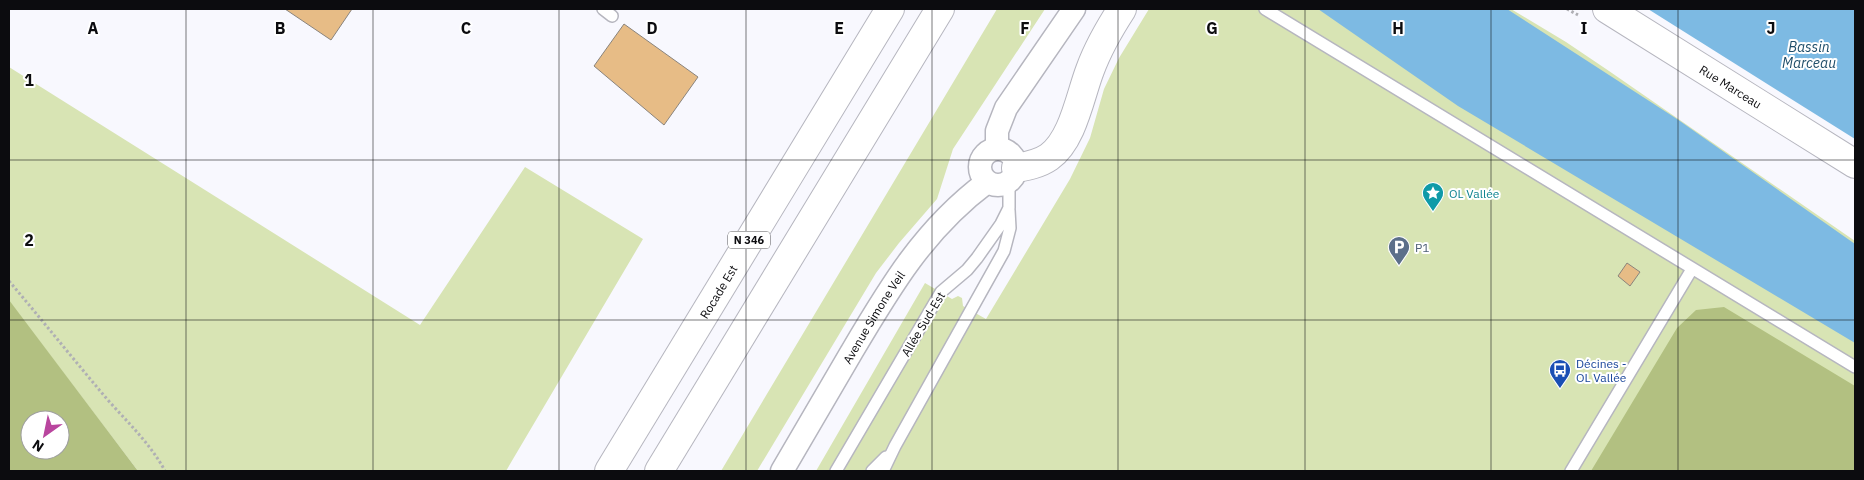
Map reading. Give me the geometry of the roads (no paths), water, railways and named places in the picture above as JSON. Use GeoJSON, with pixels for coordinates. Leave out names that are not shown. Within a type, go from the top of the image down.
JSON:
{"type":"FeatureCollection","features":[{"type":"Feature","properties":{"kind":"main road","name":"Rocade Est"},"geometry":{"type":"LineString","coordinates":[[609,471],[890,9]]}},
{"type":"Feature","properties":{"kind":"main road"},"geometry":{"type":"LineString","coordinates":[[659,471],[940,9]]}},
{"type":"Feature","properties":{"kind":"main road"},"geometry":{"type":"LineString","coordinates":[[1004,178],[1050,156],[1062,142],[1073,122],[1098,48],[1122,9]]}},
{"type":"Feature","properties":{"kind":"main road","name":"Rue Marceau"},"geometry":{"type":"LineString","coordinates":[[1607,9],[1855,164]]}},
{"type":"Feature","properties":{"kind":"street"},"geometry":{"type":"LineString","coordinates":[[997,149],[997,131],[1006,108],[1074,9]]}},
{"type":"Feature","properties":{"kind":"street"},"geometry":{"type":"LineString","coordinates":[[997,149],[1009,152],[1016,162],[1004,178],[980,173],[980,162],[987,153],[997,149]]}},
{"type":"Feature","properties":{"kind":"street","name":"Avenue Simone Veil"},"geometry":{"type":"LineString","coordinates":[[782,471],[907,263],[943,221],[973,193],[1004,178]]}},
{"type":"Feature","properties":{"kind":"lane"},"geometry":{"type":"LineString","coordinates":[[1265,9],[1855,367]]}},
{"type":"Feature","properties":{"kind":"lane"},"geometry":{"type":"LineString","coordinates":[[883,471],[895,446],[1004,251],[1010,228],[1009,187],[1004,178]]}},
{"type":"Feature","properties":{"kind":"lane","name":"Allée Sud-Est"},"geometry":{"type":"LineString","coordinates":[[836,471],[941,292],[977,258],[1001,224],[1009,208]]}},
{"type":"Feature","properties":{"kind":"lane"},"geometry":{"type":"LineString","coordinates":[[1571,471],[1692,269]]}},
{"type":"Feature","properties":{"kind":"lane"},"geometry":{"type":"LineString","coordinates":[[872,471],[895,446]]}},
{"type":"Feature","properties":{"kind":"water"},"geometry":{"type":"Polygon","coordinates":[[[1318,9],[1507,9],[1677,119],[1855,244],[1855,343],[1458,106],[1318,9]]]}},
{"type":"Feature","properties":{"kind":"water","name":"Bassin Marceau"},"geometry":{"type":"Polygon","coordinates":[[[1648,9],[1855,9],[1855,139],[1648,9]]]}},
{"type":"Feature","properties":{"kind":"place","name":"OL Vallée"},"geometry":{"type":"Point","coordinates":[1433,212]}},
{"type":"Feature","properties":{"kind":"place","name":"P1"},"geometry":{"type":"Point","coordinates":[1399,266]}},
{"type":"Feature","properties":{"kind":"place","name":"Décines - OL Vallée"},"geometry":{"type":"Point","coordinates":[1560,389]}}]}
